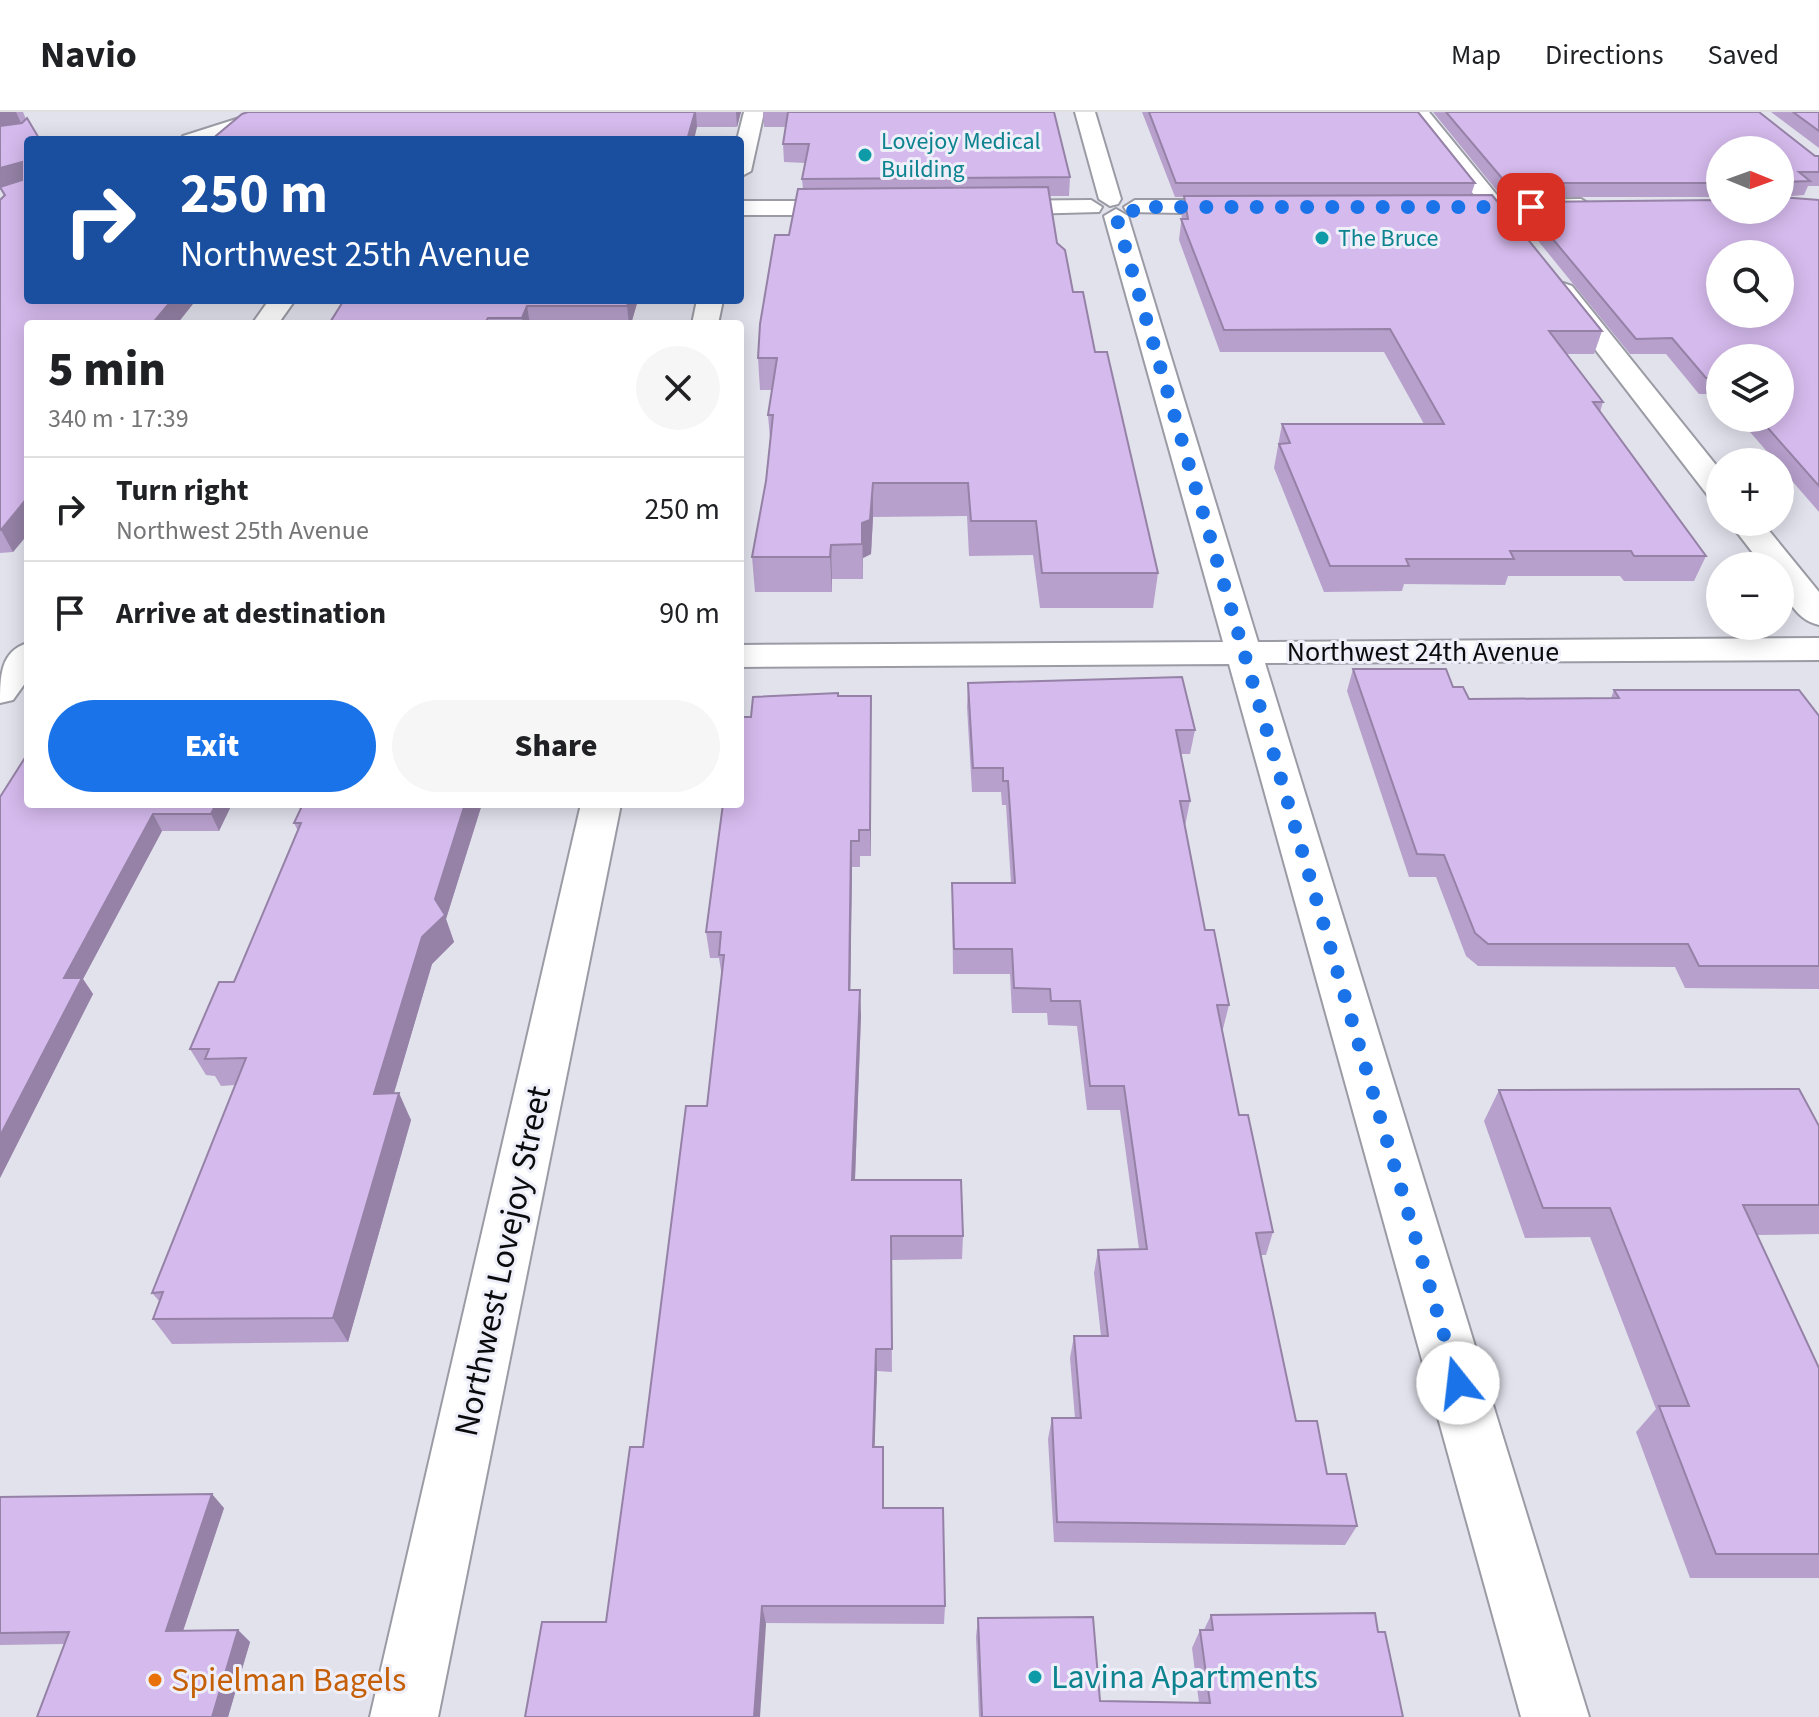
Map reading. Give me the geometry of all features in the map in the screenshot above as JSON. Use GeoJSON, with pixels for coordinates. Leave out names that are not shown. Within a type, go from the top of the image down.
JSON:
{"type":"FeatureCollection","features":[{"type":"Feature","properties":{"kind":"street"},"geometry":{"type":"LineString","coordinates":[[203,136],[279,112]]}},
{"type":"Feature","properties":{"kind":"street"},"geometry":{"type":"LineString","coordinates":[[744,141],[754,112]]}},
{"type":"Feature","properties":{"kind":"street"},"geometry":{"type":"LineString","coordinates":[[1085,112],[1555,1717]]}},
{"type":"Feature","properties":{"kind":"street"},"geometry":{"type":"LineString","coordinates":[[1419,112],[1524,242]]}},
{"type":"Feature","properties":{"kind":"street"},"geometry":{"type":"LineString","coordinates":[[1413,207],[1600,206]]}},
{"type":"Feature","properties":{"kind":"street"},"geometry":{"type":"LineString","coordinates":[[970,208],[1260,207]]}},
{"type":"Feature","properties":{"kind":"street"},"geometry":{"type":"LineString","coordinates":[[744,208],[881,208]]}},
{"type":"Feature","properties":{"kind":"street"},"geometry":{"type":"LineString","coordinates":[[1544,267],[1706,472]]}},
{"type":"Feature","properties":{"kind":"street"},"geometry":{"type":"LineString","coordinates":[[1756,536],[1819,615]]}},
{"type":"Feature","properties":{"kind":"street","name":"Northwest 24th Avenue"},"geometry":{"type":"LineString","coordinates":[[744,656],[1819,649]]}},
{"type":"Feature","properties":{"kind":"street"},"geometry":{"type":"LineString","coordinates":[[0,692],[20,660]]}},
{"type":"Feature","properties":{"kind":"street","name":"Northwest Lovejoy Street"},"geometry":{"type":"LineString","coordinates":[[404,1717],[600,808]]}},
{"type":"Feature","properties":{"kind":"building"},"geometry":{"type":"Polygon","coordinates":[[[695,112],[688,136],[216,136],[242,114],[695,112]]]}},
{"type":"Feature","properties":{"kind":"building"},"geometry":{"type":"Polygon","coordinates":[[[788,112],[1054,112],[1070,177],[802,179],[809,144],[783,144],[788,112]]]}},
{"type":"Feature","properties":{"kind":"building"},"geometry":{"type":"Polygon","coordinates":[[[1149,112],[1418,112],[1475,183],[1176,183],[1149,112]]]}},
{"type":"Feature","properties":{"kind":"building"},"geometry":{"type":"Polygon","coordinates":[[[1446,112],[1759,112],[1790,136],[1706,136],[1706,183],[1506,183],[1446,112]]]}},
{"type":"Feature","properties":{"kind":"building"},"geometry":{"type":"Polygon","coordinates":[[[1793,112],[1819,112],[1819,131],[1793,112]]]}},
{"type":"Feature","properties":{"kind":"building"},"geometry":{"type":"Polygon","coordinates":[[[27,118],[38,136],[24,136],[24,304],[169,304],[155,320],[24,320],[24,502],[0,530],[0,200],[5,195],[0,187],[22,180],[22,162],[0,168],[0,126],[22,123],[27,118]]]}},
{"type":"Feature","properties":{"kind":"building"},"geometry":{"type":"Polygon","coordinates":[[[1794,140],[1819,156],[1819,172],[1799,172],[1810,181],[1794,182],[1794,140]]]}},
{"type":"Feature","properties":{"kind":"building"},"geometry":{"type":"Polygon","coordinates":[[[1048,187],[1057,243],[1065,250],[1073,292],[1083,292],[1095,352],[1107,352],[1158,573],[1042,573],[1036,521],[971,521],[968,483],[873,483],[870,520],[862,523],[862,544],[831,545],[830,557],[752,557],[766,481],[773,415],[768,415],[777,358],[758,358],[760,324],[775,235],[789,235],[798,189],[1048,187]]]}},
{"type":"Feature","properties":{"kind":"building"},"geometry":{"type":"Polygon","coordinates":[[[1492,195],[1602,331],[1549,331],[1603,402],[1593,402],[1706,556],[1634,556],[1631,551],[1510,551],[1514,559],[1406,559],[1409,566],[1330,566],[1279,444],[1290,443],[1282,424],[1444,424],[1390,329],[1224,330],[1181,219],[1188,219],[1184,196],[1492,195]]]}},
{"type":"Feature","properties":{"kind":"building"},"geometry":{"type":"Polygon","coordinates":[[[1794,198],[1819,200],[1819,486],[1794,458],[1794,448],[1785,448],[1771,432],[1794,432],[1794,344],[1706,344],[1706,378],[1672,338],[1636,339],[1522,202],[1706,200],[1706,224],[1794,224],[1794,198]]]}},
{"type":"Feature","properties":{"kind":"building"},"geometry":{"type":"Polygon","coordinates":[[[342,304],[628,304],[527,306],[522,318],[487,320],[332,320],[342,304]]]}},
{"type":"Feature","properties":{"kind":"building"},"geometry":{"type":"Polygon","coordinates":[[[1353,669],[1446,669],[1453,687],[1463,687],[1469,699],[1619,698],[1614,690],[1799,690],[1819,716],[1819,966],[1699,966],[1688,944],[1488,944],[1475,933],[1444,855],[1417,854],[1353,669]]]}},
{"type":"Feature","properties":{"kind":"building"},"geometry":{"type":"Polygon","coordinates":[[[1182,677],[1195,730],[1176,730],[1190,801],[1180,801],[1205,930],[1214,930],[1229,1005],[1217,1005],[1239,1115],[1248,1115],[1273,1232],[1256,1233],[1296,1421],[1317,1421],[1327,1474],[1346,1474],[1357,1526],[1057,1522],[1052,1418],[1081,1418],[1074,1336],[1108,1336],[1098,1250],[1147,1249],[1124,1086],[1090,1086],[1080,1001],[1051,1001],[1050,989],[1014,988],[1012,949],[954,949],[952,883],[1015,883],[1008,781],[1003,781],[1003,768],[973,768],[968,683],[1182,677]]]}},
{"type":"Feature","properties":{"kind":"building"},"geometry":{"type":"Polygon","coordinates":[[[838,693],[838,696],[871,696],[870,830],[859,830],[859,841],[851,841],[849,990],[860,990],[852,1180],[961,1180],[963,1236],[891,1236],[892,1349],[876,1349],[873,1447],[883,1447],[883,1508],[943,1508],[945,1606],[762,1606],[754,1717],[525,1717],[542,1622],[606,1622],[630,1447],[643,1447],[686,1106],[707,1106],[724,955],[719,955],[721,932],[706,932],[722,808],[744,808],[744,717],[751,717],[753,697],[838,693]]]}},
{"type":"Feature","properties":{"kind":"building"},"geometry":{"type":"Polygon","coordinates":[[[24,759],[24,808],[214,808],[211,814],[153,814],[64,978],[82,978],[0,1136],[0,797],[24,759]]]}},
{"type":"Feature","properties":{"kind":"building"},"geometry":{"type":"Polygon","coordinates":[[[301,808],[464,808],[435,899],[445,915],[422,937],[374,1094],[399,1093],[333,1318],[153,1319],[163,1292],[152,1293],[246,1058],[205,1059],[209,1049],[190,1049],[219,982],[234,982],[301,823],[294,823],[301,808]]]}},
{"type":"Feature","properties":{"kind":"building"},"geometry":{"type":"Polygon","coordinates":[[[1799,1089],[1819,1126],[1819,1205],[1743,1205],[1819,1368],[1819,1554],[1716,1554],[1659,1406],[1689,1406],[1610,1208],[1543,1208],[1499,1090],[1799,1089]]]}},
{"type":"Feature","properties":{"kind":"building"},"geometry":{"type":"Polygon","coordinates":[[[212,1494],[166,1631],[238,1630],[212,1717],[37,1717],[69,1632],[0,1633],[0,1497],[212,1494]]]}},
{"type":"Feature","properties":{"kind":"building"},"geometry":{"type":"Polygon","coordinates":[[[1375,1613],[1378,1632],[1385,1632],[1403,1717],[982,1717],[978,1618],[1093,1617],[1100,1701],[1210,1703],[1200,1630],[1213,1630],[1211,1615],[1375,1613]]]}},
{"type":"Feature","properties":{"kind":"place","name":"Lovejoy Medical Building"},"geometry":{"type":"Point","coordinates":[865,155]}},
{"type":"Feature","properties":{"kind":"place","name":"The Bruce"},"geometry":{"type":"Point","coordinates":[1322,238]}},
{"type":"Feature","properties":{"kind":"place","name":"Lavina Apartments"},"geometry":{"type":"Point","coordinates":[1035,1677]}},
{"type":"Feature","properties":{"kind":"place","name":"Spielman Bagels"},"geometry":{"type":"Point","coordinates":[155,1680]}},
{"type":"Feature","properties":{"kind":"route"},"geometry":{"type":"LineString","coordinates":[[1458,1383],[1116,216],[1132,213],[1135,207],[1531,207]]}}]}
